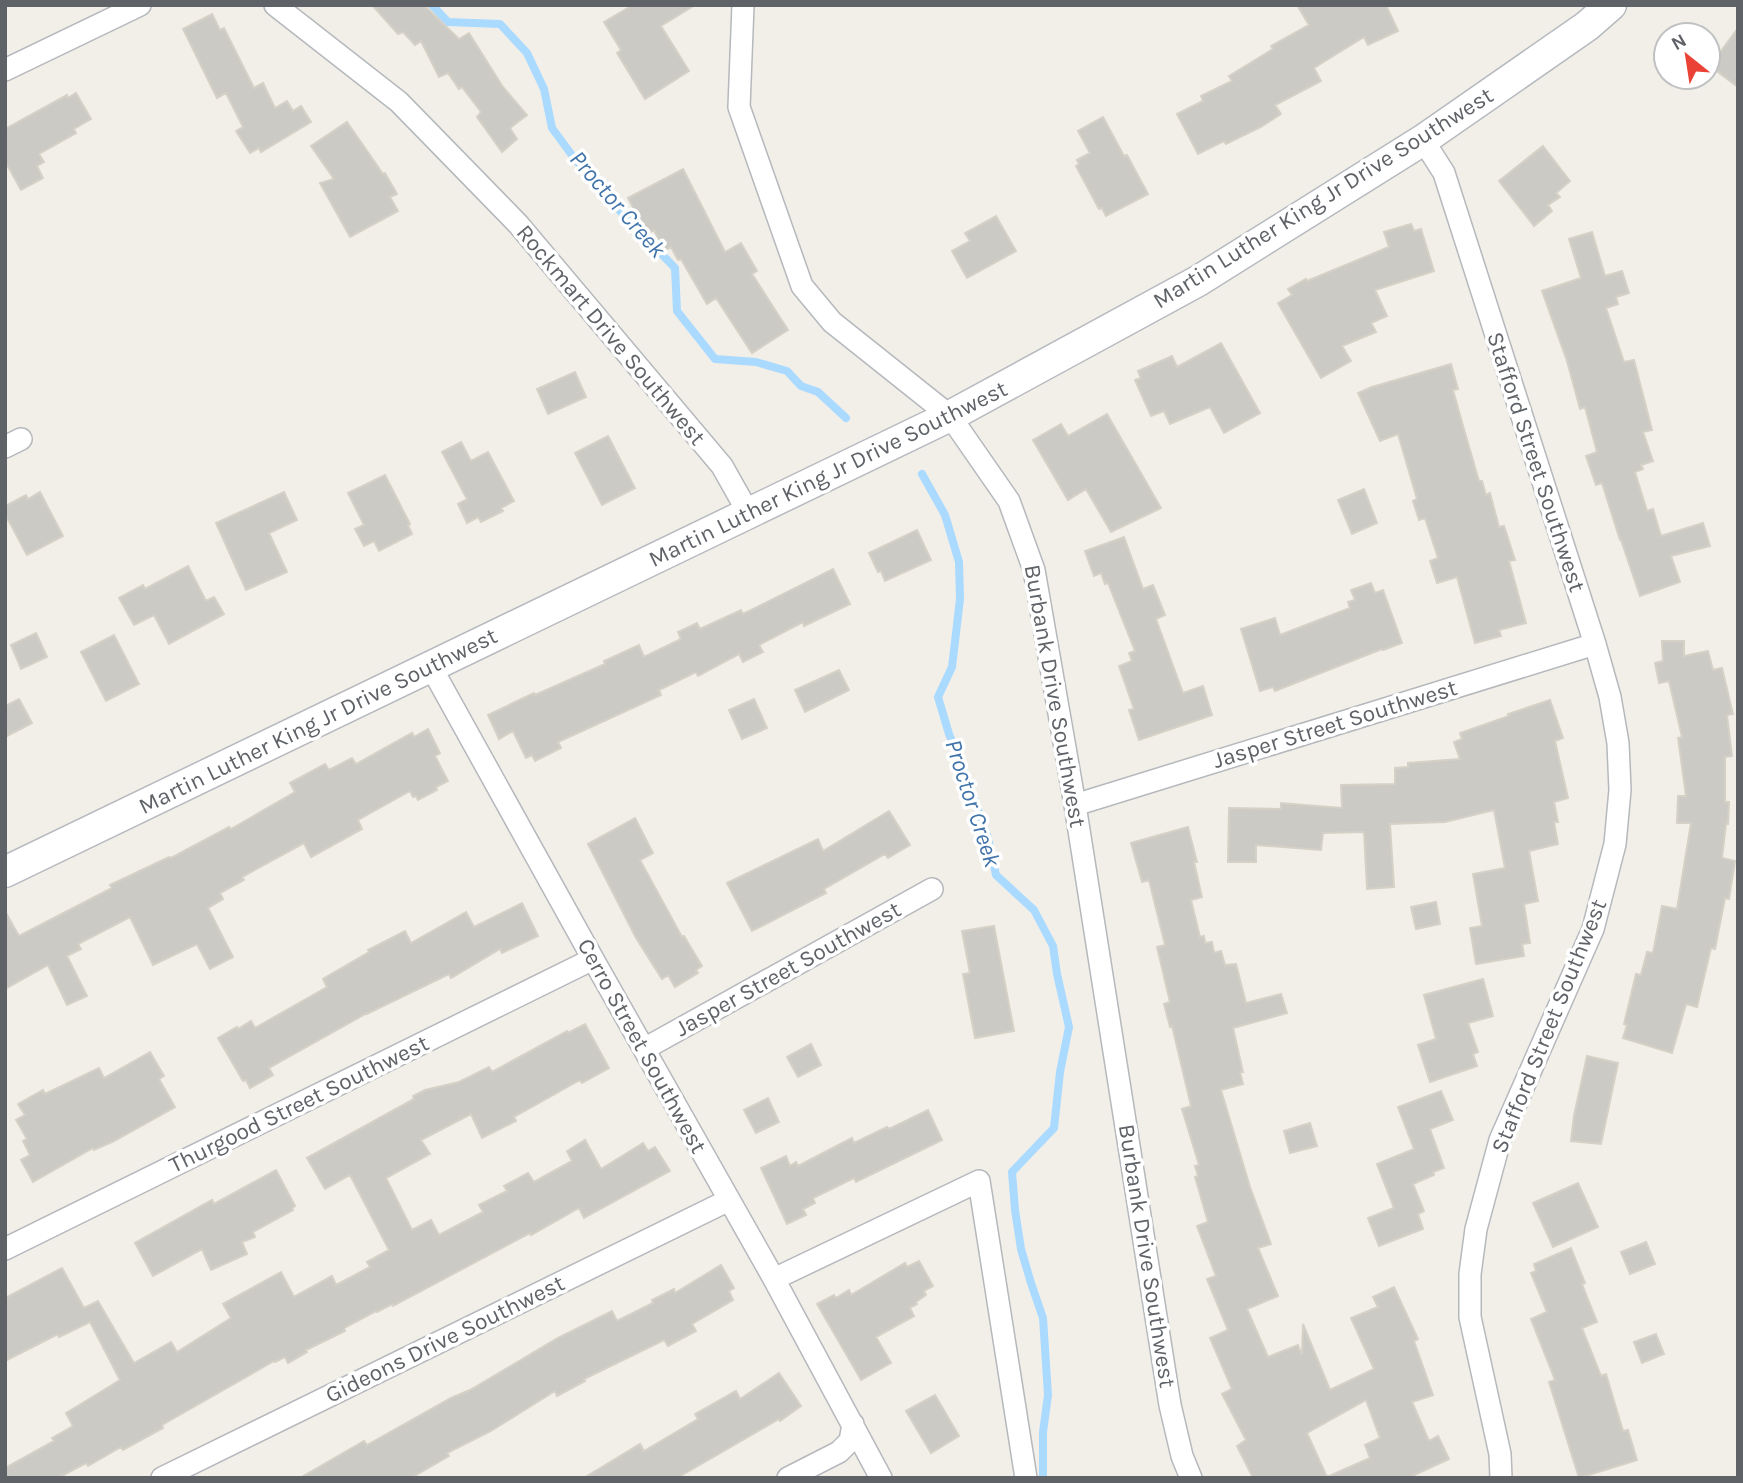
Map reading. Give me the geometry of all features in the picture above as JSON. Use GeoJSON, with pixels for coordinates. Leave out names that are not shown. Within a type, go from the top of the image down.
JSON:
{"type":"FeatureCollection","features":[{"type":"Feature","properties":{"kind":"main road","name":"Martin Luther King Jr Drive Southwest"},"geometry":{"type":"LineString","coordinates":[[5,872],[950,416],[1198,281],[1423,140],[1587,26],[1611,5]]}},
{"type":"Feature","properties":{"kind":"street"},"geometry":{"type":"LineString","coordinates":[[5,70],[139,5]]}},
{"type":"Feature","properties":{"kind":"street","name":"Rockmart Drive Southwest"},"geometry":{"type":"LineString","coordinates":[[275,5],[399,102],[518,224],[722,466],[749,514]]}},
{"type":"Feature","properties":{"kind":"street","name":"Burbank Drive Southwest"},"geometry":{"type":"LineString","coordinates":[[743,5],[738,107],[802,286],[832,322],[950,416],[1009,501],[1034,570],[1075,805],[1170,1405],[1182,1456],[1191,1478]]}},
{"type":"Feature","properties":{"kind":"street","name":"Stafford Street Southwest"},"geometry":{"type":"LineString","coordinates":[[1423,140],[1444,173],[1595,644],[1610,697],[1618,743],[1620,790],[1615,844],[1592,929],[1500,1140],[1476,1229],[1470,1274],[1470,1317],[1500,1454],[1500,1478]]}},
{"type":"Feature","properties":{"kind":"street","name":"Jasper Street Southwest"},"geometry":{"type":"LineString","coordinates":[[1075,805],[1595,644]]}},
{"type":"Feature","properties":{"kind":"street","name":"Cerro Street Southwest"},"geometry":{"type":"LineString","coordinates":[[431,667],[774,1279],[881,1478]]}},
{"type":"Feature","properties":{"kind":"street","name":"Jasper Street Southwest"},"geometry":{"type":"LineString","coordinates":[[644,1049],[932,889]]}},
{"type":"Feature","properties":{"kind":"street","name":"Thurgood Street Southwest"},"geometry":{"type":"LineString","coordinates":[[5,1250],[593,959]]}},
{"type":"Feature","properties":{"kind":"street"},"geometry":{"type":"LineString","coordinates":[[774,1279],[979,1181],[1026,1478]]}},
{"type":"Feature","properties":{"kind":"street","name":"Gideons Drive Southwest"},"geometry":{"type":"LineString","coordinates":[[162,1478],[729,1200]]}},
{"type":"Feature","properties":{"kind":"street"},"geometry":{"type":"LineString","coordinates":[[788,1478],[839,1452],[850,1441],[853,1424]]}},
{"type":"Feature","properties":{"kind":"building"},"geometry":{"type":"Polygon","coordinates":[[[372,5],[424,5],[459,39],[469,33],[503,87],[527,115],[510,128],[517,139],[502,152],[477,117],[481,112],[462,87],[459,89],[448,73],[439,77],[421,41],[415,45],[403,32],[398,34],[372,5]]]}},
{"type":"Feature","properties":{"kind":"building"},"geometry":{"type":"Polygon","coordinates":[[[633,5],[695,5],[661,26],[689,71],[645,99],[617,53],[621,50],[604,22],[633,5]]]}},
{"type":"Feature","properties":{"kind":"building"},"geometry":{"type":"Polygon","coordinates":[[[1297,5],[1386,5],[1398,31],[1368,45],[1364,37],[1314,68],[1321,81],[1275,105],[1281,114],[1226,144],[1224,141],[1198,154],[1177,114],[1203,101],[1201,96],[1232,81],[1229,76],[1273,49],[1271,46],[1309,25],[1297,5]]]}},
{"type":"Feature","properties":{"kind":"building"},"geometry":{"type":"Polygon","coordinates":[[[212,14],[220,30],[224,28],[254,88],[263,83],[275,108],[287,101],[293,111],[301,106],[311,122],[261,152],[259,148],[250,153],[236,131],[243,127],[226,93],[217,98],[183,29],[212,14]]]}},
{"type":"Feature","properties":{"kind":"building"},"geometry":{"type":"Polygon","coordinates":[[[1738,28],[1738,87],[1722,75],[1722,50],[1738,28]]]}},
{"type":"Feature","properties":{"kind":"building"},"geometry":{"type":"Polygon","coordinates":[[[76,93],[91,119],[74,129],[76,133],[39,154],[44,162],[37,166],[43,178],[21,190],[5,161],[5,129],[67,95],[68,98],[76,93]]]}},
{"type":"Feature","properties":{"kind":"building"},"geometry":{"type":"Polygon","coordinates":[[[1103,117],[1148,194],[1106,216],[1102,208],[1099,209],[1076,166],[1079,164],[1077,160],[1090,153],[1078,131],[1103,117]]]}},
{"type":"Feature","properties":{"kind":"building"},"geometry":{"type":"Polygon","coordinates":[[[347,122],[383,174],[385,173],[397,194],[390,197],[398,211],[350,237],[320,183],[334,179],[311,146],[347,122]]]}},
{"type":"Feature","properties":{"kind":"building"},"geometry":{"type":"Polygon","coordinates":[[[1543,146],[1570,181],[1556,193],[1560,197],[1548,205],[1552,211],[1534,226],[1499,181],[1543,146]]]}},
{"type":"Feature","properties":{"kind":"building"},"geometry":{"type":"Polygon","coordinates":[[[683,169],[725,252],[741,243],[757,271],[752,274],[788,330],[752,353],[716,298],[707,304],[671,247],[664,251],[654,230],[647,234],[628,198],[683,169]]]}},
{"type":"Feature","properties":{"kind":"building"},"geometry":{"type":"Polygon","coordinates":[[[996,216],[1016,251],[967,278],[952,251],[970,241],[965,233],[996,216]]]}},
{"type":"Feature","properties":{"kind":"building"},"geometry":{"type":"Polygon","coordinates":[[[1411,224],[1414,231],[1421,229],[1434,271],[1375,290],[1387,316],[1371,323],[1376,332],[1342,346],[1351,361],[1321,378],[1278,303],[1292,295],[1288,289],[1306,279],[1307,281],[1389,247],[1384,232],[1411,224]]]}},
{"type":"Feature","properties":{"kind":"building"},"geometry":{"type":"Polygon","coordinates":[[[1592,232],[1605,276],[1622,271],[1629,293],[1616,297],[1618,304],[1606,308],[1624,362],[1634,360],[1652,430],[1643,432],[1653,461],[1641,465],[1643,469],[1635,472],[1647,511],[1653,509],[1661,536],[1703,523],[1710,546],[1671,556],[1680,582],[1640,596],[1602,483],[1596,485],[1586,456],[1597,452],[1585,407],[1580,409],[1567,361],[1542,291],[1581,278],[1569,239],[1592,232]]]}},
{"type":"Feature","properties":{"kind":"building"},"geometry":{"type":"Polygon","coordinates":[[[1221,343],[1260,413],[1224,433],[1210,407],[1170,424],[1164,411],[1151,416],[1135,380],[1141,378],[1138,371],[1172,356],[1177,367],[1221,343]]]}},
{"type":"Feature","properties":{"kind":"building"},"geometry":{"type":"Polygon","coordinates":[[[1451,364],[1458,389],[1453,390],[1479,481],[1482,481],[1486,495],[1490,493],[1499,527],[1504,526],[1515,560],[1509,561],[1526,623],[1499,630],[1501,636],[1475,643],[1457,577],[1437,583],[1430,561],[1438,558],[1425,518],[1419,520],[1413,501],[1417,499],[1398,434],[1380,441],[1358,393],[1451,364]]]}},
{"type":"Feature","properties":{"kind":"building"},"geometry":{"type":"Polygon","coordinates":[[[575,372],[586,397],[548,414],[537,389],[575,372]]]}},
{"type":"Feature","properties":{"kind":"building"},"geometry":{"type":"Polygon","coordinates":[[[1107,414],[1161,508],[1111,532],[1086,489],[1068,500],[1033,440],[1061,424],[1068,436],[1107,414]]]}},
{"type":"Feature","properties":{"kind":"building"},"geometry":{"type":"Polygon","coordinates":[[[608,436],[635,488],[602,505],[575,453],[608,436]]]}},
{"type":"Feature","properties":{"kind":"building"},"geometry":{"type":"Polygon","coordinates":[[[461,442],[471,461],[488,452],[514,501],[501,508],[503,511],[481,522],[478,517],[467,523],[458,504],[467,499],[442,452],[461,442]]]}},
{"type":"Feature","properties":{"kind":"building"},"geometry":{"type":"Polygon","coordinates":[[[385,475],[410,524],[408,525],[412,534],[379,551],[374,541],[364,546],[355,529],[364,525],[348,493],[385,475]]]}},
{"type":"Feature","properties":{"kind":"building"},"geometry":{"type":"Polygon","coordinates":[[[1364,489],[1377,523],[1352,534],[1338,500],[1364,489]]]}},
{"type":"Feature","properties":{"kind":"building"},"geometry":{"type":"Polygon","coordinates":[[[40,492],[63,536],[27,555],[5,514],[5,506],[26,495],[28,499],[40,492]]]}},
{"type":"Feature","properties":{"kind":"building"},"geometry":{"type":"Polygon","coordinates":[[[284,492],[297,520],[269,533],[287,572],[246,590],[216,523],[284,492]]]}},
{"type":"Feature","properties":{"kind":"building"},"geometry":{"type":"Polygon","coordinates":[[[917,530],[931,560],[885,581],[869,553],[917,530]]]}},
{"type":"Feature","properties":{"kind":"building"},"geometry":{"type":"Polygon","coordinates":[[[1124,537],[1143,589],[1153,585],[1165,615],[1156,619],[1183,693],[1203,686],[1212,715],[1139,740],[1129,710],[1134,709],[1119,666],[1132,661],[1129,653],[1135,651],[1108,583],[1105,584],[1101,573],[1094,576],[1085,551],[1124,537]]]}},
{"type":"Feature","properties":{"kind":"building"},"geometry":{"type":"Polygon","coordinates":[[[188,566],[206,601],[214,597],[224,614],[169,644],[154,615],[134,625],[119,598],[143,585],[145,589],[188,566]]]}},
{"type":"Feature","properties":{"kind":"building"},"geometry":{"type":"Polygon","coordinates":[[[833,569],[850,604],[804,626],[803,622],[759,645],[763,652],[743,662],[739,654],[698,676],[696,672],[659,690],[661,695],[558,742],[561,748],[535,761],[532,755],[526,758],[513,731],[499,739],[488,715],[605,664],[604,661],[639,645],[644,657],[681,639],[678,632],[697,623],[700,629],[741,610],[743,614],[833,569]]]}},
{"type":"Feature","properties":{"kind":"building"},"geometry":{"type":"Polygon","coordinates":[[[1371,583],[1375,593],[1383,590],[1402,643],[1275,691],[1273,687],[1260,691],[1241,629],[1275,618],[1280,635],[1350,608],[1348,602],[1355,600],[1351,590],[1371,583]]]}},
{"type":"Feature","properties":{"kind":"building"},"geometry":{"type":"Polygon","coordinates":[[[36,633],[47,657],[21,669],[11,645],[36,633]]]}},
{"type":"Feature","properties":{"kind":"building"},"geometry":{"type":"Polygon","coordinates":[[[114,635],[139,684],[106,701],[81,652],[114,635]]]}},
{"type":"Feature","properties":{"kind":"building"},"geometry":{"type":"Polygon","coordinates":[[[1662,641],[1684,641],[1684,656],[1708,651],[1713,670],[1722,668],[1733,714],[1727,715],[1732,756],[1725,757],[1725,802],[1729,802],[1722,858],[1735,861],[1729,899],[1725,898],[1715,949],[1711,948],[1697,1007],[1686,1004],[1672,1053],[1623,1038],[1636,974],[1641,975],[1647,952],[1653,953],[1662,906],[1677,909],[1691,823],[1677,823],[1678,796],[1686,796],[1678,738],[1682,737],[1669,681],[1659,683],[1655,663],[1663,661],[1662,641]]]}},
{"type":"Feature","properties":{"kind":"building"},"geometry":{"type":"Polygon","coordinates":[[[839,670],[849,690],[805,712],[795,690],[839,670]]]}},
{"type":"Feature","properties":{"kind":"building"},"geometry":{"type":"Polygon","coordinates":[[[19,699],[32,723],[5,737],[5,706],[19,699]]]}},
{"type":"Feature","properties":{"kind":"building"},"geometry":{"type":"Polygon","coordinates":[[[754,699],[767,728],[742,739],[729,710],[754,699]]]}},
{"type":"Feature","properties":{"kind":"building"},"geometry":{"type":"Polygon","coordinates":[[[1550,700],[1563,738],[1555,741],[1568,798],[1554,802],[1558,844],[1529,851],[1538,901],[1524,904],[1530,943],[1522,944],[1524,956],[1476,964],[1470,928],[1482,926],[1473,874],[1505,868],[1494,810],[1445,822],[1390,824],[1394,887],[1367,889],[1364,832],[1323,833],[1321,850],[1256,845],[1256,862],[1228,862],[1229,808],[1281,809],[1281,803],[1342,808],[1341,785],[1395,784],[1395,768],[1408,767],[1408,763],[1460,759],[1454,742],[1462,739],[1460,733],[1550,700]]]}},
{"type":"Feature","properties":{"kind":"building"},"geometry":{"type":"Polygon","coordinates":[[[428,729],[440,753],[435,756],[448,781],[436,787],[437,790],[418,800],[410,791],[358,820],[362,829],[311,857],[304,843],[242,877],[244,880],[220,893],[223,899],[208,908],[233,957],[210,969],[197,944],[153,965],[130,917],[78,944],[81,949],[67,956],[87,996],[67,1005],[48,965],[5,989],[5,911],[19,936],[112,888],[110,885],[171,858],[229,827],[231,829],[295,792],[290,783],[325,764],[329,770],[352,758],[356,764],[412,733],[414,737],[428,729]]]}},
{"type":"Feature","properties":{"kind":"building"},"geometry":{"type":"Polygon","coordinates":[[[889,811],[910,845],[888,858],[885,854],[824,889],[826,893],[752,931],[727,883],[818,839],[823,851],[889,811]]]}},
{"type":"Feature","properties":{"kind":"building"},"geometry":{"type":"Polygon","coordinates":[[[635,818],[653,853],[640,860],[682,937],[684,936],[702,966],[696,970],[698,973],[675,987],[668,975],[662,979],[636,938],[588,844],[635,818]]]}},
{"type":"Feature","properties":{"kind":"building"},"geometry":{"type":"Polygon","coordinates":[[[1188,827],[1202,897],[1191,900],[1200,937],[1204,936],[1205,943],[1212,942],[1214,953],[1221,951],[1225,965],[1236,964],[1246,1003],[1281,994],[1287,1013],[1233,1028],[1243,1072],[1240,1072],[1243,1084],[1221,1090],[1250,1187],[1271,1244],[1258,1248],[1278,1296],[1247,1309],[1268,1357],[1298,1345],[1302,1355],[1303,1324],[1330,1390],[1374,1369],[1351,1318],[1378,1307],[1373,1297],[1394,1287],[1418,1339],[1414,1341],[1433,1395],[1412,1402],[1429,1441],[1438,1436],[1449,1459],[1408,1478],[1253,1478],[1237,1446],[1246,1440],[1222,1394],[1232,1389],[1210,1338],[1228,1330],[1207,1279],[1216,1276],[1197,1226],[1208,1222],[1195,1177],[1198,1176],[1195,1166],[1199,1165],[1182,1109],[1191,1106],[1172,1026],[1170,1027],[1164,1004],[1170,1002],[1157,947],[1165,945],[1149,880],[1142,882],[1131,843],[1188,827]],[[1366,1400],[1307,1433],[1327,1477],[1370,1458],[1365,1445],[1380,1438],[1366,1400]]]}},
{"type":"Feature","properties":{"kind":"building"},"geometry":{"type":"Polygon","coordinates":[[[1436,902],[1440,924],[1416,929],[1411,907],[1436,902]]]}},
{"type":"Feature","properties":{"kind":"building"},"geometry":{"type":"Polygon","coordinates":[[[522,903],[538,936],[502,953],[500,949],[451,978],[449,974],[367,1013],[269,1068],[273,1075],[250,1088],[246,1080],[243,1081],[218,1038],[251,1021],[255,1028],[327,987],[323,979],[369,952],[368,950],[405,931],[411,943],[466,912],[474,927],[522,903]]]}},
{"type":"Feature","properties":{"kind":"building"},"geometry":{"type":"Polygon","coordinates":[[[994,926],[1014,1031],[975,1038],[963,974],[970,973],[962,931],[994,926]]]}},
{"type":"Feature","properties":{"kind":"building"},"geometry":{"type":"Polygon","coordinates":[[[1483,979],[1493,1016],[1468,1023],[1478,1052],[1473,1054],[1477,1066],[1430,1082],[1418,1045],[1436,1039],[1424,995],[1483,979]]]}},
{"type":"Feature","properties":{"kind":"building"},"geometry":{"type":"Polygon","coordinates":[[[585,1024],[609,1068],[582,1083],[580,1080],[514,1117],[516,1121],[482,1138],[471,1114],[421,1140],[430,1154],[386,1178],[412,1230],[431,1220],[439,1235],[483,1212],[479,1205],[507,1191],[504,1186],[528,1173],[534,1182],[572,1161],[567,1151],[585,1140],[601,1169],[643,1143],[648,1151],[655,1147],[670,1171],[584,1218],[579,1208],[393,1306],[392,1304],[376,1311],[344,1328],[345,1331],[306,1350],[307,1352],[288,1363],[285,1357],[274,1361],[123,1450],[121,1447],[88,1466],[86,1463],[58,1478],[5,1478],[5,1468],[54,1441],[52,1438],[73,1426],[66,1413],[120,1380],[90,1322],[59,1337],[58,1334],[5,1361],[5,1298],[62,1268],[84,1308],[98,1301],[134,1363],[171,1342],[177,1352],[231,1318],[223,1304],[281,1272],[294,1297],[332,1276],[336,1285],[370,1267],[367,1262],[389,1250],[350,1175],[325,1189],[307,1158],[414,1099],[413,1096],[425,1090],[459,1082],[489,1067],[492,1072],[585,1024]]]}},
{"type":"Feature","properties":{"kind":"building"},"geometry":{"type":"Polygon","coordinates":[[[811,1044],[821,1065],[798,1077],[787,1057],[811,1044]]]}},
{"type":"Feature","properties":{"kind":"building"},"geometry":{"type":"Polygon","coordinates":[[[150,1052],[164,1076],[159,1079],[175,1107],[33,1182],[21,1160],[30,1155],[23,1141],[27,1139],[16,1120],[25,1115],[18,1104],[43,1090],[45,1094],[99,1068],[104,1078],[150,1052]]]}},
{"type":"Feature","properties":{"kind":"building"},"geometry":{"type":"Polygon","coordinates":[[[1587,1056],[1618,1063],[1601,1144],[1571,1141],[1587,1056]]]}},
{"type":"Feature","properties":{"kind":"building"},"geometry":{"type":"Polygon","coordinates":[[[1441,1091],[1453,1120],[1430,1129],[1444,1168],[1413,1184],[1424,1211],[1418,1214],[1423,1229],[1379,1246],[1368,1218],[1394,1208],[1377,1164],[1414,1149],[1398,1107],[1441,1091]]]}},
{"type":"Feature","properties":{"kind":"building"},"geometry":{"type":"Polygon","coordinates":[[[768,1098],[779,1122],[756,1133],[744,1110],[768,1098]]]}},
{"type":"Feature","properties":{"kind":"building"},"geometry":{"type":"Polygon","coordinates":[[[928,1110],[942,1140],[856,1182],[854,1178],[813,1198],[815,1203],[803,1209],[806,1215],[787,1224],[761,1168],[786,1156],[790,1166],[796,1162],[798,1166],[852,1138],[854,1143],[928,1110]]]}},
{"type":"Feature","properties":{"kind":"building"},"geometry":{"type":"Polygon","coordinates":[[[1310,1123],[1317,1146],[1290,1153],[1284,1131],[1310,1123]]]}},
{"type":"Feature","properties":{"kind":"building"},"geometry":{"type":"Polygon","coordinates":[[[276,1170],[295,1206],[293,1210],[253,1232],[255,1237],[242,1242],[247,1254],[211,1270],[202,1249],[153,1276],[135,1243],[212,1200],[214,1204],[276,1170]]]}},
{"type":"Feature","properties":{"kind":"building"},"geometry":{"type":"Polygon","coordinates":[[[1578,1183],[1598,1227],[1553,1247],[1533,1203],[1578,1183]]]}},
{"type":"Feature","properties":{"kind":"building"},"geometry":{"type":"Polygon","coordinates":[[[1646,1242],[1655,1264],[1630,1274],[1621,1252],[1646,1242]]]}},
{"type":"Feature","properties":{"kind":"building"},"geometry":{"type":"Polygon","coordinates":[[[1571,1248],[1597,1322],[1582,1328],[1601,1376],[1606,1374],[1623,1431],[1628,1430],[1637,1460],[1579,1478],[1549,1382],[1555,1380],[1531,1319],[1547,1312],[1531,1273],[1536,1271],[1534,1264],[1571,1248]]]}},
{"type":"Feature","properties":{"kind":"building"},"geometry":{"type":"Polygon","coordinates":[[[919,1261],[933,1286],[924,1291],[926,1295],[910,1308],[914,1316],[876,1337],[891,1363],[861,1380],[817,1304],[834,1295],[836,1298],[849,1290],[851,1295],[905,1263],[907,1267],[919,1261]]]}},
{"type":"Feature","properties":{"kind":"building"},"geometry":{"type":"Polygon","coordinates":[[[721,1265],[734,1288],[729,1291],[733,1300],[692,1324],[696,1331],[668,1346],[664,1340],[584,1379],[585,1381],[557,1396],[555,1391],[491,1431],[447,1453],[449,1456],[411,1478],[300,1478],[364,1441],[367,1445],[470,1390],[558,1338],[612,1311],[617,1321],[674,1289],[675,1293],[721,1265]]]}},
{"type":"Feature","properties":{"kind":"building"},"geometry":{"type":"Polygon","coordinates":[[[1656,1334],[1664,1354],[1642,1363],[1634,1342],[1656,1334]]]}},
{"type":"Feature","properties":{"kind":"building"},"geometry":{"type":"Polygon","coordinates":[[[779,1373],[801,1406],[780,1421],[779,1419],[677,1478],[584,1478],[640,1444],[644,1451],[698,1419],[695,1414],[736,1391],[740,1399],[779,1373]]]}},
{"type":"Feature","properties":{"kind":"building"},"geometry":{"type":"Polygon","coordinates":[[[935,1395],[959,1436],[931,1453],[906,1411],[935,1395]]]}},
{"type":"Feature","properties":{"kind":"waterway","name":"Proctor Creek"},"geometry":{"type":"LineString","coordinates":[[432,5],[448,22],[500,24],[527,53],[544,89],[552,128],[574,158],[623,214],[675,268],[677,311],[715,359],[756,362],[787,371],[801,386],[818,392],[846,418]]}},
{"type":"Feature","properties":{"kind":"waterway","name":"Proctor Creek"},"geometry":{"type":"LineString","coordinates":[[922,474],[945,515],[959,562],[960,599],[952,667],[938,697],[988,838],[996,875],[1034,910],[1053,946],[1069,1027],[1060,1072],[1054,1128],[1012,1172],[1021,1249],[1043,1318],[1048,1395],[1043,1432],[1043,1478]]}}]}
